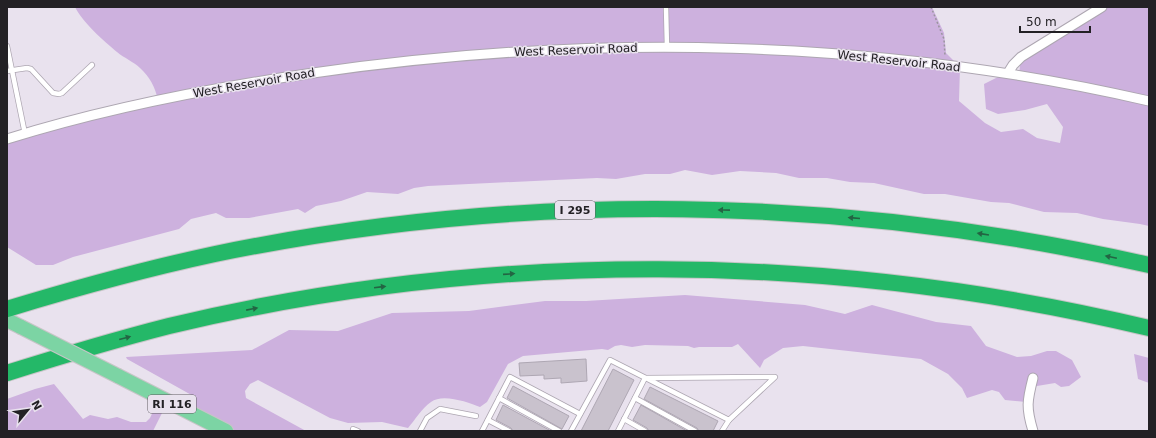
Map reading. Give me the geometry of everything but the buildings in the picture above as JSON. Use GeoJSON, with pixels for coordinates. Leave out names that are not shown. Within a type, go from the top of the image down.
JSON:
{"type":"FeatureCollection","features":[{"type":"Feature","properties":{"kind":"highway","name":"I 295"},"geometry":{"type":"LineString","coordinates":[[7,309],[84,286],[150,269],[210,255],[270,244],[420,222],[488,215],[564,211],[626,209],[722,209],[867,219],[955,229],[1070,249],[1149,265]]}},
{"type":"Feature","properties":{"kind":"highway"},"geometry":{"type":"LineString","coordinates":[[7,373],[63,355],[138,334],[271,305],[402,284],[477,276],[546,271],[682,269],[851,278],[919,285],[995,296],[1054,307],[1149,328]]}},
{"type":"Feature","properties":{"kind":"main road","name":"RI 116"},"geometry":{"type":"LineString","coordinates":[[7,320],[226,431]]}},
{"type":"Feature","properties":{"kind":"street"},"geometry":{"type":"LineString","coordinates":[[1008,73],[1021,57],[1102,7]]}},
{"type":"Feature","properties":{"kind":"street","name":"West Reservoir Road"},"geometry":{"type":"LineString","coordinates":[[7,139],[81,118],[203,91],[272,79],[345,68],[415,60],[495,53],[580,49],[667,48],[790,51],[868,56],[1008,73],[1149,101]]}},
{"type":"Feature","properties":{"kind":"street"},"geometry":{"type":"LineString","coordinates":[[1033,378],[1028,396],[1027,413],[1033,431]]}},
{"type":"Feature","properties":{"kind":"lane"},"geometry":{"type":"LineString","coordinates":[[666,7],[667,48]]}},
{"type":"Feature","properties":{"kind":"lane"},"geometry":{"type":"LineString","coordinates":[[7,46],[9,70],[25,134]]}},
{"type":"Feature","properties":{"kind":"lane"},"geometry":{"type":"LineString","coordinates":[[9,70],[31,69],[53,93],[59,94],[62,93],[92,65]]}},
{"type":"Feature","properties":{"kind":"lane"},"geometry":{"type":"LineString","coordinates":[[571,431],[610,360],[729,420]]}},
{"type":"Feature","properties":{"kind":"lane"},"geometry":{"type":"LineString","coordinates":[[482,431],[510,377],[580,414]]}},
{"type":"Feature","properties":{"kind":"lane"},"geometry":{"type":"LineString","coordinates":[[645,378],[775,377],[729,420],[722,431]]}},
{"type":"Feature","properties":{"kind":"lane"},"geometry":{"type":"LineString","coordinates":[[618,431],[645,378]]}},
{"type":"Feature","properties":{"kind":"lane"},"geometry":{"type":"LineString","coordinates":[[499,398],[559,431]]}},
{"type":"Feature","properties":{"kind":"lane"},"geometry":{"type":"LineString","coordinates":[[635,398],[695,431]]}},
{"type":"Feature","properties":{"kind":"lane"},"geometry":{"type":"LineString","coordinates":[[420,431],[427,418],[440,409],[476,416]]}},
{"type":"Feature","properties":{"kind":"lane"},"geometry":{"type":"LineString","coordinates":[[624,419],[645,431]]}},
{"type":"Feature","properties":{"kind":"lane"},"geometry":{"type":"LineString","coordinates":[[488,420],[509,431]]}},
{"type":"Feature","properties":{"kind":"path"},"geometry":{"type":"LineString","coordinates":[[930,7],[944,39],[945,60],[942,65]]}},
{"type":"Feature","properties":{"kind":"shaded area"},"geometry":{"type":"Polygon","coordinates":[[[75,7],[932,7],[944,33],[946,53],[960,67],[959,101],[985,123],[1001,132],[1023,129],[1037,138],[1060,143],[1063,127],[1047,104],[1025,110],[998,114],[986,109],[984,84],[1002,75],[1019,74],[1021,58],[1092,13],[1092,7],[1149,7],[1149,226],[1103,219],[1077,213],[1044,212],[1009,203],[991,202],[945,194],[924,194],[874,183],[850,182],[827,178],[799,178],[776,173],[740,171],[712,175],[685,170],[670,174],[645,174],[616,179],[597,178],[428,186],[414,188],[398,194],[367,192],[341,201],[316,206],[305,213],[298,209],[249,218],[226,218],[216,213],[191,219],[179,229],[73,257],[53,265],[36,265],[7,247],[7,140],[158,100],[152,82],[144,71],[117,52],[100,37],[83,19],[75,7]]]}},
{"type":"Feature","properties":{"kind":"shaded area"},"geometry":{"type":"Polygon","coordinates":[[[685,295],[805,305],[845,314],[872,305],[936,322],[971,326],[986,346],[1017,357],[1031,356],[1047,351],[1056,351],[1072,360],[1081,377],[1069,386],[1061,387],[1055,383],[1031,387],[1026,402],[1005,400],[999,392],[992,390],[967,398],[962,388],[948,374],[921,359],[803,346],[783,348],[764,360],[760,368],[738,344],[732,347],[694,348],[688,346],[645,345],[632,347],[621,345],[615,346],[608,350],[602,349],[523,356],[508,364],[487,402],[480,407],[455,399],[436,399],[425,407],[408,428],[382,422],[348,423],[330,418],[258,380],[250,384],[245,391],[246,398],[306,431],[223,431],[187,412],[195,397],[127,359],[126,357],[252,350],[289,330],[338,331],[392,313],[469,311],[545,301],[586,301],[685,295]]]}},
{"type":"Feature","properties":{"kind":"shaded area"},"geometry":{"type":"Polygon","coordinates":[[[1134,354],[1149,358],[1149,383],[1138,379],[1134,354]]]}},
{"type":"Feature","properties":{"kind":"shaded area"},"geometry":{"type":"Polygon","coordinates":[[[54,384],[83,419],[90,415],[108,419],[117,417],[131,422],[146,422],[150,418],[159,399],[167,403],[153,431],[7,431],[7,399],[54,384]]]}}]}
